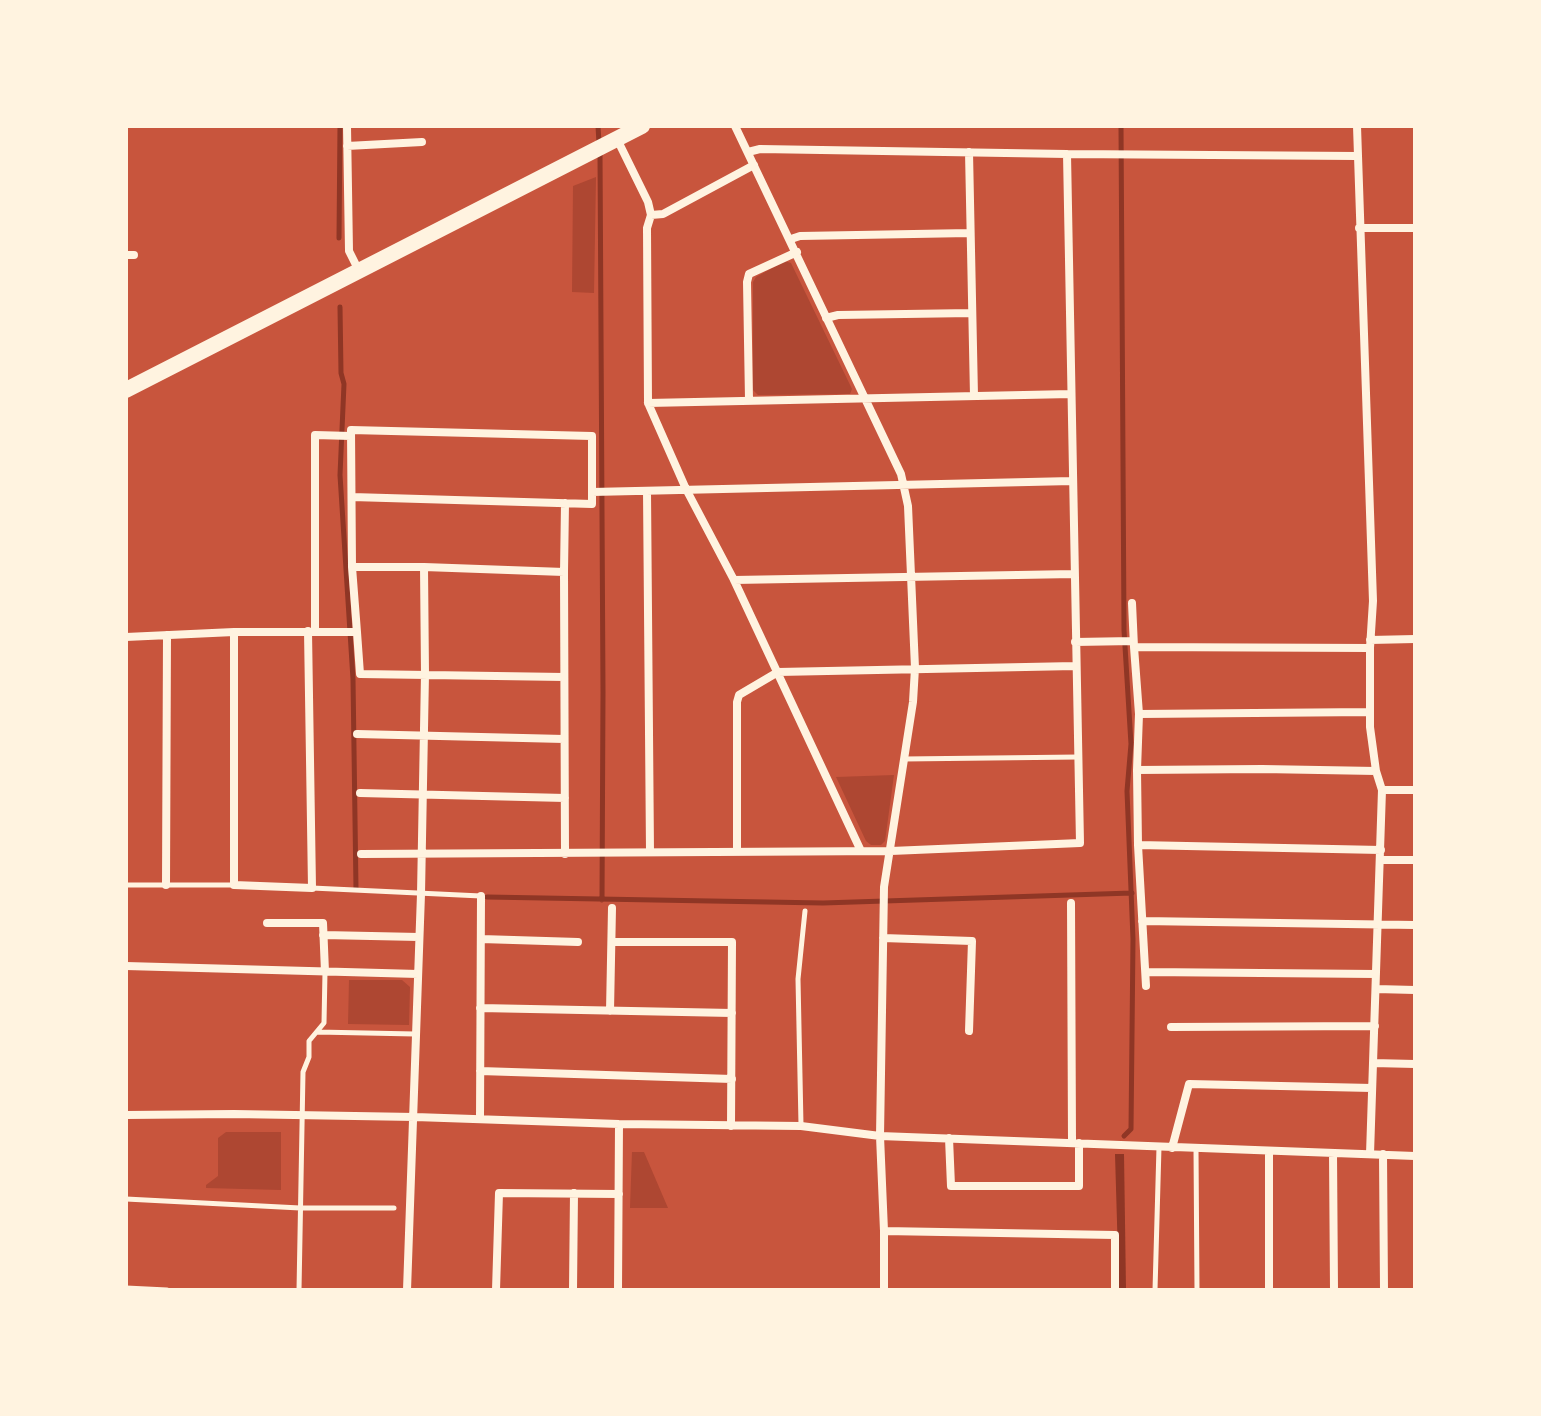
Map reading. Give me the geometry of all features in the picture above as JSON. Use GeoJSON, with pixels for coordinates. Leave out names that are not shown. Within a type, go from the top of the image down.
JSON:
{"type":"FeatureCollection","features":[{"type":"Feature","properties":{"kind":"highway"},"geometry":{"type":"LineString","coordinates":[[126,390],[642,126]]}},
{"type":"Feature","properties":{"kind":"street"},"geometry":{"type":"LineString","coordinates":[[347,126],[349,251],[359,271]]}},
{"type":"Feature","properties":{"kind":"street"},"geometry":{"type":"LineString","coordinates":[[735,126],[901,474],[908,506],[915,668],[913,702],[884,887],[880,1136],[884,1290]]}},
{"type":"Feature","properties":{"kind":"street"},"geometry":{"type":"LineString","coordinates":[[1357,126],[1372,585],[1370,727],[1382,790],[1370,1154]]}},
{"type":"Feature","properties":{"kind":"street"},"geometry":{"type":"LineString","coordinates":[[617,139],[648,202],[651,215],[647,228],[648,403],[686,489],[734,580],[861,851]]}},
{"type":"Feature","properties":{"kind":"street"},"geometry":{"type":"LineString","coordinates":[[347,146],[422,142]]}},
{"type":"Feature","properties":{"kind":"street"},"geometry":{"type":"LineString","coordinates":[[748,152],[760,149],[1357,156]]}},
{"type":"Feature","properties":{"kind":"street"},"geometry":{"type":"LineString","coordinates":[[969,152],[974,396]]}},
{"type":"Feature","properties":{"kind":"street"},"geometry":{"type":"LineString","coordinates":[[361,854],[891,851],[1080,843],[1067,154]]}},
{"type":"Feature","properties":{"kind":"street"},"geometry":{"type":"LineString","coordinates":[[651,215],[663,214],[754,165]]}},
{"type":"Feature","properties":{"kind":"street"},"geometry":{"type":"LineString","coordinates":[[1359,228],[1415,228]]}},
{"type":"Feature","properties":{"kind":"street"},"geometry":{"type":"LineString","coordinates":[[791,239],[800,236],[970,233]]}},
{"type":"Feature","properties":{"kind":"street"},"geometry":{"type":"LineString","coordinates":[[749,400],[749,274],[797,252]]}},
{"type":"Feature","properties":{"kind":"street"},"geometry":{"type":"LineString","coordinates":[[826,318],[838,315],[972,313]]}},
{"type":"Feature","properties":{"kind":"street"},"geometry":{"type":"LineString","coordinates":[[648,403],[1071,394]]}},
{"type":"Feature","properties":{"kind":"street"},"geometry":{"type":"LineString","coordinates":[[352,497],[592,504],[592,436],[351,430],[352,567],[360,674],[564,677]]}},
{"type":"Feature","properties":{"kind":"street"},"geometry":{"type":"LineString","coordinates":[[234,632],[234,885],[312,888],[315,435],[351,436]]}},
{"type":"Feature","properties":{"kind":"street"},"geometry":{"type":"LineString","coordinates":[[592,492],[1072,481]]}},
{"type":"Feature","properties":{"kind":"street"},"geometry":{"type":"LineString","coordinates":[[647,491],[650,852]]}},
{"type":"Feature","properties":{"kind":"street"},"geometry":{"type":"LineString","coordinates":[[565,503],[565,854]]}},
{"type":"Feature","properties":{"kind":"street"},"geometry":{"type":"LineString","coordinates":[[352,567],[564,572]]}},
{"type":"Feature","properties":{"kind":"street"},"geometry":{"type":"LineString","coordinates":[[407,1290],[422,855],[424,567]]}},
{"type":"Feature","properties":{"kind":"street"},"geometry":{"type":"LineString","coordinates":[[734,580],[1074,574]]}},
{"type":"Feature","properties":{"kind":"street"},"geometry":{"type":"LineString","coordinates":[[1132,603],[1139,714],[1138,845],[1146,986]]}},
{"type":"Feature","properties":{"kind":"street"},"geometry":{"type":"LineString","coordinates":[[126,637],[234,632],[357,632]]}},
{"type":"Feature","properties":{"kind":"street"},"geometry":{"type":"LineString","coordinates":[[166,885],[167,635]]}},
{"type":"Feature","properties":{"kind":"street"},"geometry":{"type":"LineString","coordinates":[[1075,642],[1370,644],[1415,639]]}},
{"type":"Feature","properties":{"kind":"street"},"geometry":{"type":"LineString","coordinates":[[737,851],[737,702],[739,695],[778,672],[1075,666]]}},
{"type":"Feature","properties":{"kind":"street"},"geometry":{"type":"LineString","coordinates":[[1139,714],[1370,712]]}},
{"type":"Feature","properties":{"kind":"street"},"geometry":{"type":"LineString","coordinates":[[357,734],[564,739]]}},
{"type":"Feature","properties":{"kind":"street"},"geometry":{"type":"LineString","coordinates":[[1137,770],[1376,771]]}},
{"type":"Feature","properties":{"kind":"street"},"geometry":{"type":"LineString","coordinates":[[1382,790],[1415,790]]}},
{"type":"Feature","properties":{"kind":"street"},"geometry":{"type":"LineString","coordinates":[[360,793],[565,798]]}},
{"type":"Feature","properties":{"kind":"street"},"geometry":{"type":"LineString","coordinates":[[1138,845],[1380,855],[1415,860]]}},
{"type":"Feature","properties":{"kind":"street"},"geometry":{"type":"LineString","coordinates":[[480,1119],[481,896]]}},
{"type":"Feature","properties":{"kind":"street"},"geometry":{"type":"LineString","coordinates":[[949,1138],[951,1186],[1079,1186],[1071,903]]}},
{"type":"Feature","properties":{"kind":"street"},"geometry":{"type":"LineString","coordinates":[[610,1011],[612,908]]}},
{"type":"Feature","properties":{"kind":"street"},"geometry":{"type":"LineString","coordinates":[[1142,921],[1415,925]]}},
{"type":"Feature","properties":{"kind":"street"},"geometry":{"type":"LineString","coordinates":[[267,923],[323,923],[325,972]]}},
{"type":"Feature","properties":{"kind":"street"},"geometry":{"type":"LineString","coordinates":[[323,935],[419,937]]}},
{"type":"Feature","properties":{"kind":"street"},"geometry":{"type":"LineString","coordinates":[[883,938],[972,941],[969,1031]]}},
{"type":"Feature","properties":{"kind":"street"},"geometry":{"type":"LineString","coordinates":[[481,939],[578,942]]}},
{"type":"Feature","properties":{"kind":"street"},"geometry":{"type":"LineString","coordinates":[[612,942],[732,942],[731,1126]]}},
{"type":"Feature","properties":{"kind":"street"},"geometry":{"type":"LineString","coordinates":[[126,966],[418,974]]}},
{"type":"Feature","properties":{"kind":"street"},"geometry":{"type":"LineString","coordinates":[[1146,972],[1376,974]]}},
{"type":"Feature","properties":{"kind":"street"},"geometry":{"type":"LineString","coordinates":[[1376,989],[1415,990]]}},
{"type":"Feature","properties":{"kind":"street"},"geometry":{"type":"LineString","coordinates":[[480,1008],[732,1013]]}},
{"type":"Feature","properties":{"kind":"street"},"geometry":{"type":"LineString","coordinates":[[1171,1027],[1375,1026]]}},
{"type":"Feature","properties":{"kind":"street"},"geometry":{"type":"LineString","coordinates":[[1373,1063],[1415,1064]]}},
{"type":"Feature","properties":{"kind":"street"},"geometry":{"type":"LineString","coordinates":[[480,1071],[732,1079]]}},
{"type":"Feature","properties":{"kind":"street"},"geometry":{"type":"LineString","coordinates":[[1172,1148],[1189,1084],[1372,1088]]}},
{"type":"Feature","properties":{"kind":"street"},"geometry":{"type":"LineString","coordinates":[[126,1115],[301,1115],[801,1126],[880,1136],[1415,1156]]}},
{"type":"Feature","properties":{"kind":"street"},"geometry":{"type":"LineString","coordinates":[[618,1290],[619,1124]]}},
{"type":"Feature","properties":{"kind":"street"},"geometry":{"type":"LineString","coordinates":[[1269,1151],[1269,1290]]}},
{"type":"Feature","properties":{"kind":"street"},"geometry":{"type":"LineString","coordinates":[[1333,1153],[1334,1290]]}},
{"type":"Feature","properties":{"kind":"street"},"geometry":{"type":"LineString","coordinates":[[1383,1154],[1384,1290]]}},
{"type":"Feature","properties":{"kind":"street"},"geometry":{"type":"LineString","coordinates":[[496,1290],[499,1193],[619,1194]]}},
{"type":"Feature","properties":{"kind":"street"},"geometry":{"type":"LineString","coordinates":[[573,1290],[574,1193]]}},
{"type":"Feature","properties":{"kind":"street"},"geometry":{"type":"LineString","coordinates":[[884,1231],[1115,1235],[1115,1290]]}},
{"type":"Feature","properties":{"kind":"lane"},"geometry":{"type":"LineString","coordinates":[[904,759],[1078,757]]}},
{"type":"Feature","properties":{"kind":"lane"},"geometry":{"type":"LineString","coordinates":[[126,885],[234,885]]}},
{"type":"Feature","properties":{"kind":"lane"},"geometry":{"type":"LineString","coordinates":[[312,888],[481,896]]}},
{"type":"Feature","properties":{"kind":"lane"},"geometry":{"type":"LineString","coordinates":[[801,1126],[798,979],[805,911]]}},
{"type":"Feature","properties":{"kind":"lane"},"geometry":{"type":"LineString","coordinates":[[299,1290],[303,1072],[309,1057],[309,1041],[324,1023],[325,972]]}},
{"type":"Feature","properties":{"kind":"lane"},"geometry":{"type":"LineString","coordinates":[[316,1032],[415,1034]]}},
{"type":"Feature","properties":{"kind":"lane"},"geometry":{"type":"LineString","coordinates":[[1155,1290],[1159,1147]]}},
{"type":"Feature","properties":{"kind":"lane"},"geometry":{"type":"LineString","coordinates":[[1196,1149],[1197,1290]]}},
{"type":"Feature","properties":{"kind":"lane"},"geometry":{"type":"LineString","coordinates":[[126,1199],[300,1208],[394,1208]]}},
{"type":"Feature","properties":{"kind":"lane"},"geometry":{"type":"LineString","coordinates":[[126,1288],[167,1290]]}},
{"type":"Feature","properties":{"kind":"shaded area"},"geometry":{"type":"Polygon","coordinates":[[[596,177],[594,293],[572,292],[573,186],[596,177]]]}},
{"type":"Feature","properties":{"kind":"shaded area"},"geometry":{"type":"Polygon","coordinates":[[[785,261],[791,263],[852,389],[850,394],[758,395],[753,390],[753,282],[756,277],[785,261]]]}},
{"type":"Feature","properties":{"kind":"shaded area"},"geometry":{"type":"Polygon","coordinates":[[[894,775],[885,841],[881,845],[871,845],[866,841],[836,777],[894,775]]]}},
{"type":"Feature","properties":{"kind":"shaded area"},"geometry":{"type":"Polygon","coordinates":[[[349,980],[402,980],[410,987],[409,1025],[348,1024],[349,980]]]}},
{"type":"Feature","properties":{"kind":"shaded area"},"geometry":{"type":"Polygon","coordinates":[[[226,1132],[281,1132],[281,1190],[206,1188],[218,1176],[218,1138],[226,1132]]]}},
{"type":"Feature","properties":{"kind":"shaded area"},"geometry":{"type":"Polygon","coordinates":[[[632,1152],[644,1152],[668,1208],[630,1208],[632,1152]]]}},
{"type":"Feature","properties":{"kind":"shaded area"},"geometry":{"type":"Polygon","coordinates":[[[1115,1154],[1124,1154],[1126,1290],[1119,1290],[1115,1154]]]}},
{"type":"Feature","properties":{"kind":"waterway"},"geometry":{"type":"LineString","coordinates":[[339,238],[340,126]]}},
{"type":"Feature","properties":{"kind":"waterway"},"geometry":{"type":"LineString","coordinates":[[598,126],[599,143]]}},
{"type":"Feature","properties":{"kind":"waterway"},"geometry":{"type":"LineString","coordinates":[[1121,126],[1124,630],[1131,744],[1127,791],[1133,939],[1131,1129],[1124,1136]]}},
{"type":"Feature","properties":{"kind":"waterway"},"geometry":{"type":"LineString","coordinates":[[600,153],[602,900]]}},
{"type":"Feature","properties":{"kind":"waterway"},"geometry":{"type":"LineString","coordinates":[[340,307],[341,373],[344,384],[340,475],[353,679],[356,889]]}},
{"type":"Feature","properties":{"kind":"waterway"},"geometry":{"type":"LineString","coordinates":[[487,897],[823,903],[1132,893]]}}]}
